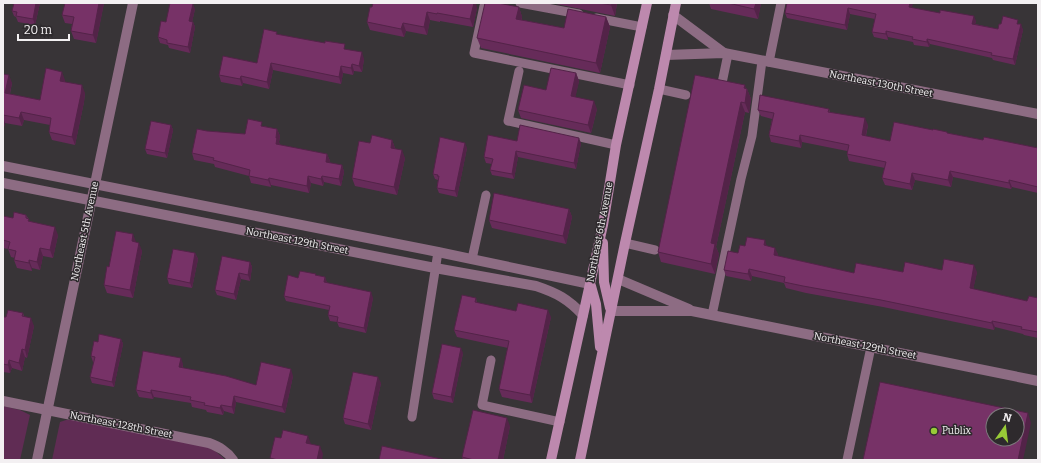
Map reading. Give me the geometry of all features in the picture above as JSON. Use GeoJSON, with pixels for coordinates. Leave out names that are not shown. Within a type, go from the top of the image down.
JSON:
{"type":"FeatureCollection","features":[{"type":"Feature","properties":{"kind":"main road","name":"Northeast 6th Avenue"},"geometry":{"type":"LineString","coordinates":[[551,460],[603,224],[616,146],[647,3]]}},
{"type":"Feature","properties":{"kind":"main road"},"geometry":{"type":"LineString","coordinates":[[580,460],[676,3]]}},
{"type":"Feature","properties":{"kind":"main road"},"geometry":{"type":"LineString","coordinates":[[603,224],[604,282],[611,311]]}},
{"type":"Feature","properties":{"kind":"main road"},"geometry":{"type":"LineString","coordinates":[[590,284],[596,304],[601,356]]}},
{"type":"Feature","properties":{"kind":"street","name":"Northeast 5th Avenue"},"geometry":{"type":"LineString","coordinates":[[37,460],[133,3]]}},
{"type":"Feature","properties":{"kind":"street","name":"Northeast 130th Street"},"geometry":{"type":"LineString","coordinates":[[673,15],[726,53]]}},
{"type":"Feature","properties":{"kind":"street","name":"Northeast 130th Street"},"geometry":{"type":"LineString","coordinates":[[666,55],[726,53],[1038,114]]}},
{"type":"Feature","properties":{"kind":"street","name":"Northeast 129th Street"},"geometry":{"type":"LineString","coordinates":[[3,166],[438,252],[590,284]]}},
{"type":"Feature","properties":{"kind":"street","name":"Northeast 129th Street"},"geometry":{"type":"LineString","coordinates":[[3,182],[435,268],[536,286],[551,291],[564,298],[583,316]]}},
{"type":"Feature","properties":{"kind":"street","name":"Northeast 129th Street"},"geometry":{"type":"LineString","coordinates":[[618,279],[692,311]]}},
{"type":"Feature","properties":{"kind":"street","name":"Northeast 129th Street"},"geometry":{"type":"LineString","coordinates":[[611,311],[692,311],[1038,381]]}},
{"type":"Feature","properties":{"kind":"street","name":"Northeast 128th Street"},"geometry":{"type":"LineString","coordinates":[[3,401],[209,443],[221,447],[230,454],[233,460]]}},
{"type":"Feature","properties":{"kind":"lane"},"geometry":{"type":"LineString","coordinates":[[520,3],[642,27]]}},
{"type":"Feature","properties":{"kind":"lane"},"geometry":{"type":"LineString","coordinates":[[712,315],[741,179],[752,136],[766,61],[781,3]]}},
{"type":"Feature","properties":{"kind":"lane"},"geometry":{"type":"LineString","coordinates":[[484,6],[474,53],[630,85]]}},
{"type":"Feature","properties":{"kind":"lane"},"geometry":{"type":"LineString","coordinates":[[722,83],[726,53]]}},
{"type":"Feature","properties":{"kind":"lane"},"geometry":{"type":"LineString","coordinates":[[519,71],[508,121],[616,146]]}},
{"type":"Feature","properties":{"kind":"lane"},"geometry":{"type":"LineString","coordinates":[[658,89],[686,95]]}},
{"type":"Feature","properties":{"kind":"lane"},"geometry":{"type":"LineString","coordinates":[[472,259],[486,195]]}},
{"type":"Feature","properties":{"kind":"lane"},"geometry":{"type":"LineString","coordinates":[[625,243],[655,250]]}},
{"type":"Feature","properties":{"kind":"lane"},"geometry":{"type":"LineString","coordinates":[[412,417],[438,252]]}},
{"type":"Feature","properties":{"kind":"lane"},"geometry":{"type":"LineString","coordinates":[[847,460],[871,347]]}},
{"type":"Feature","properties":{"kind":"lane"},"geometry":{"type":"LineString","coordinates":[[492,360],[482,405],[560,422]]}},
{"type":"Feature","properties":{"kind":"shaded area"},"geometry":{"type":"Polygon","coordinates":[[[3,406],[20,410],[30,415],[20,460],[3,460],[3,406]]]}},
{"type":"Feature","properties":{"kind":"shaded area"},"geometry":{"type":"Polygon","coordinates":[[[74,420],[207,447],[215,451],[226,460],[52,460],[60,422],[74,420]]]}},
{"type":"Feature","properties":{"kind":"building"},"geometry":{"type":"Polygon","coordinates":[[[14,3],[36,3],[33,19],[16,16],[17,12],[12,11],[14,3]]]}},
{"type":"Feature","properties":{"kind":"building"},"geometry":{"type":"Polygon","coordinates":[[[65,3],[99,3],[93,35],[71,31],[74,17],[62,15],[65,3]]]}},
{"type":"Feature","properties":{"kind":"building"},"geometry":{"type":"Polygon","coordinates":[[[170,3],[193,4],[189,21],[193,22],[188,47],[167,43],[167,40],[158,37],[161,21],[166,22],[170,3]]]}},
{"type":"Feature","properties":{"kind":"building"},"geometry":{"type":"Polygon","coordinates":[[[373,3],[474,3],[470,19],[427,12],[424,27],[403,23],[401,29],[367,22],[370,7],[372,7],[373,3]]]}},
{"type":"Feature","properties":{"kind":"building"},"geometry":{"type":"Polygon","coordinates":[[[485,3],[498,3],[519,7],[516,19],[564,28],[568,9],[606,17],[596,63],[477,38],[485,3]]]}},
{"type":"Feature","properties":{"kind":"building"},"geometry":{"type":"Polygon","coordinates":[[[599,3],[612,3],[611,5],[599,3]]]}},
{"type":"Feature","properties":{"kind":"building"},"geometry":{"type":"Polygon","coordinates":[[[728,3],[756,3],[754,9],[728,3]]]}},
{"type":"Feature","properties":{"kind":"building"},"geometry":{"type":"Polygon","coordinates":[[[787,3],[910,3],[909,7],[940,13],[940,10],[974,16],[972,24],[998,29],[1003,16],[1018,20],[1017,24],[1021,24],[1013,59],[927,39],[927,42],[912,39],[913,37],[886,31],[886,34],[872,32],[876,14],[848,8],[845,25],[785,13],[787,3]]]}},
{"type":"Feature","properties":{"kind":"building"},"geometry":{"type":"Polygon","coordinates":[[[264,29],[277,32],[276,34],[325,43],[325,41],[345,44],[344,49],[362,52],[359,66],[352,64],[351,68],[341,66],[339,77],[271,63],[267,82],[241,76],[240,79],[219,75],[223,56],[257,63],[264,29]]]}},
{"type":"Feature","properties":{"kind":"building"},"geometry":{"type":"Polygon","coordinates":[[[46,68],[62,72],[60,81],[82,85],[72,137],[49,132],[51,118],[21,112],[19,118],[3,115],[3,74],[9,75],[5,93],[40,100],[46,68]]]}},
{"type":"Feature","properties":{"kind":"building"},"geometry":{"type":"Polygon","coordinates":[[[551,68],[576,73],[571,96],[594,101],[588,125],[518,110],[524,85],[546,90],[551,68]]]}},
{"type":"Feature","properties":{"kind":"building"},"geometry":{"type":"Polygon","coordinates":[[[695,75],[745,85],[744,88],[747,89],[745,103],[741,102],[711,243],[715,244],[711,264],[658,252],[695,75]]]}},
{"type":"Feature","properties":{"kind":"building"},"geometry":{"type":"Polygon","coordinates":[[[760,95],[829,109],[828,112],[865,118],[862,135],[890,141],[894,122],[983,140],[984,137],[1038,148],[1038,187],[1009,180],[1009,183],[950,171],[948,180],[912,173],[910,184],[882,178],[886,162],[847,154],[849,145],[800,135],[799,141],[769,135],[774,113],[758,110],[760,95]]]}},
{"type":"Feature","properties":{"kind":"building"},"geometry":{"type":"Polygon","coordinates":[[[248,119],[262,122],[261,126],[277,129],[276,144],[327,154],[326,162],[342,165],[339,179],[322,176],[321,179],[308,176],[307,186],[269,178],[268,180],[249,176],[250,170],[213,160],[214,158],[192,153],[197,129],[245,134],[248,119]]]}},
{"type":"Feature","properties":{"kind":"building"},"geometry":{"type":"Polygon","coordinates":[[[151,121],[171,125],[165,153],[145,149],[151,121]]]}},
{"type":"Feature","properties":{"kind":"building"},"geometry":{"type":"Polygon","coordinates":[[[520,125],[579,138],[574,163],[516,151],[512,174],[490,170],[493,159],[484,157],[488,135],[517,141],[520,125]]]}},
{"type":"Feature","properties":{"kind":"building"},"geometry":{"type":"Polygon","coordinates":[[[372,135],[392,140],[391,148],[402,150],[394,187],[352,178],[359,141],[370,143],[372,135]]]}},
{"type":"Feature","properties":{"kind":"building"},"geometry":{"type":"Polygon","coordinates":[[[440,137],[465,143],[455,191],[437,188],[439,176],[433,174],[440,137]]]}},
{"type":"Feature","properties":{"kind":"building"},"geometry":{"type":"Polygon","coordinates":[[[494,193],[569,209],[563,236],[489,220],[494,193]]]}},
{"type":"Feature","properties":{"kind":"building"},"geometry":{"type":"Polygon","coordinates":[[[14,212],[26,215],[26,218],[29,219],[28,221],[55,227],[50,250],[40,248],[37,262],[29,260],[29,263],[14,260],[16,251],[8,249],[10,242],[3,240],[3,216],[13,218],[14,212]]]}},
{"type":"Feature","properties":{"kind":"building"},"geometry":{"type":"Polygon","coordinates":[[[116,231],[133,234],[132,241],[139,243],[130,290],[104,285],[116,231]]]}},
{"type":"Feature","properties":{"kind":"building"},"geometry":{"type":"Polygon","coordinates":[[[747,237],[765,240],[764,245],[775,248],[774,255],[854,273],[856,263],[903,272],[905,262],[942,270],[944,259],[974,265],[970,288],[1027,301],[1029,296],[1038,298],[1038,332],[992,321],[992,323],[784,282],[785,277],[749,269],[748,274],[724,270],[728,251],[738,253],[740,245],[745,246],[747,237]]]}},
{"type":"Feature","properties":{"kind":"building"},"geometry":{"type":"Polygon","coordinates":[[[173,249],[195,253],[190,283],[167,278],[173,249]]]}},
{"type":"Feature","properties":{"kind":"building"},"geometry":{"type":"Polygon","coordinates":[[[222,256],[250,262],[248,275],[239,273],[234,294],[215,290],[222,256]]]}},
{"type":"Feature","properties":{"kind":"building"},"geometry":{"type":"Polygon","coordinates":[[[300,271],[325,277],[324,282],[371,292],[364,328],[337,322],[338,317],[328,315],[330,306],[284,296],[288,275],[298,278],[300,271]]]}},
{"type":"Feature","properties":{"kind":"building"},"geometry":{"type":"Polygon","coordinates":[[[462,295],[476,298],[475,302],[516,311],[518,303],[548,310],[530,395],[499,389],[509,341],[454,330],[462,295]]]}},
{"type":"Feature","properties":{"kind":"building"},"geometry":{"type":"Polygon","coordinates":[[[8,310],[23,313],[22,316],[31,318],[25,350],[22,349],[19,363],[9,360],[8,365],[3,364],[3,317],[6,317],[8,310]]]}},
{"type":"Feature","properties":{"kind":"building"},"geometry":{"type":"Polygon","coordinates":[[[99,334],[121,339],[112,382],[90,377],[95,357],[91,356],[94,341],[98,342],[99,334]]]}},
{"type":"Feature","properties":{"kind":"building"},"geometry":{"type":"Polygon","coordinates":[[[442,344],[461,348],[451,397],[432,393],[442,344]]]}},
{"type":"Feature","properties":{"kind":"building"},"geometry":{"type":"Polygon","coordinates":[[[143,351],[181,358],[179,367],[226,376],[256,385],[261,362],[291,369],[282,407],[234,396],[232,407],[221,405],[220,408],[204,405],[205,403],[190,400],[191,397],[151,390],[151,393],[136,390],[143,351]]]}},
{"type":"Feature","properties":{"kind":"building"},"geometry":{"type":"Polygon","coordinates":[[[353,372],[378,377],[368,424],[343,418],[353,372]]]}},
{"type":"Feature","properties":{"kind":"building","name":"Publix"},"geometry":{"type":"Polygon","coordinates":[[[880,382],[999,407],[985,407],[985,447],[1021,447],[1018,460],[863,460],[880,382]]]}},
{"type":"Feature","properties":{"kind":"building"},"geometry":{"type":"Polygon","coordinates":[[[473,410],[507,418],[498,460],[474,460],[462,457],[473,410]]]}},
{"type":"Feature","properties":{"kind":"building","name":"Publix"},"geometry":{"type":"Polygon","coordinates":[[[1025,412],[1028,413],[1025,427],[1025,412]]]}},
{"type":"Feature","properties":{"kind":"building"},"geometry":{"type":"Polygon","coordinates":[[[283,430],[308,436],[306,443],[320,446],[317,460],[278,460],[270,458],[275,437],[281,438],[283,430]]]}},
{"type":"Feature","properties":{"kind":"building"},"geometry":{"type":"Polygon","coordinates":[[[382,446],[446,460],[379,460],[382,446]]]}},
{"type":"Feature","properties":{"kind":"place","name":"Publix"},"geometry":{"type":"Point","coordinates":[934,431]}}]}
